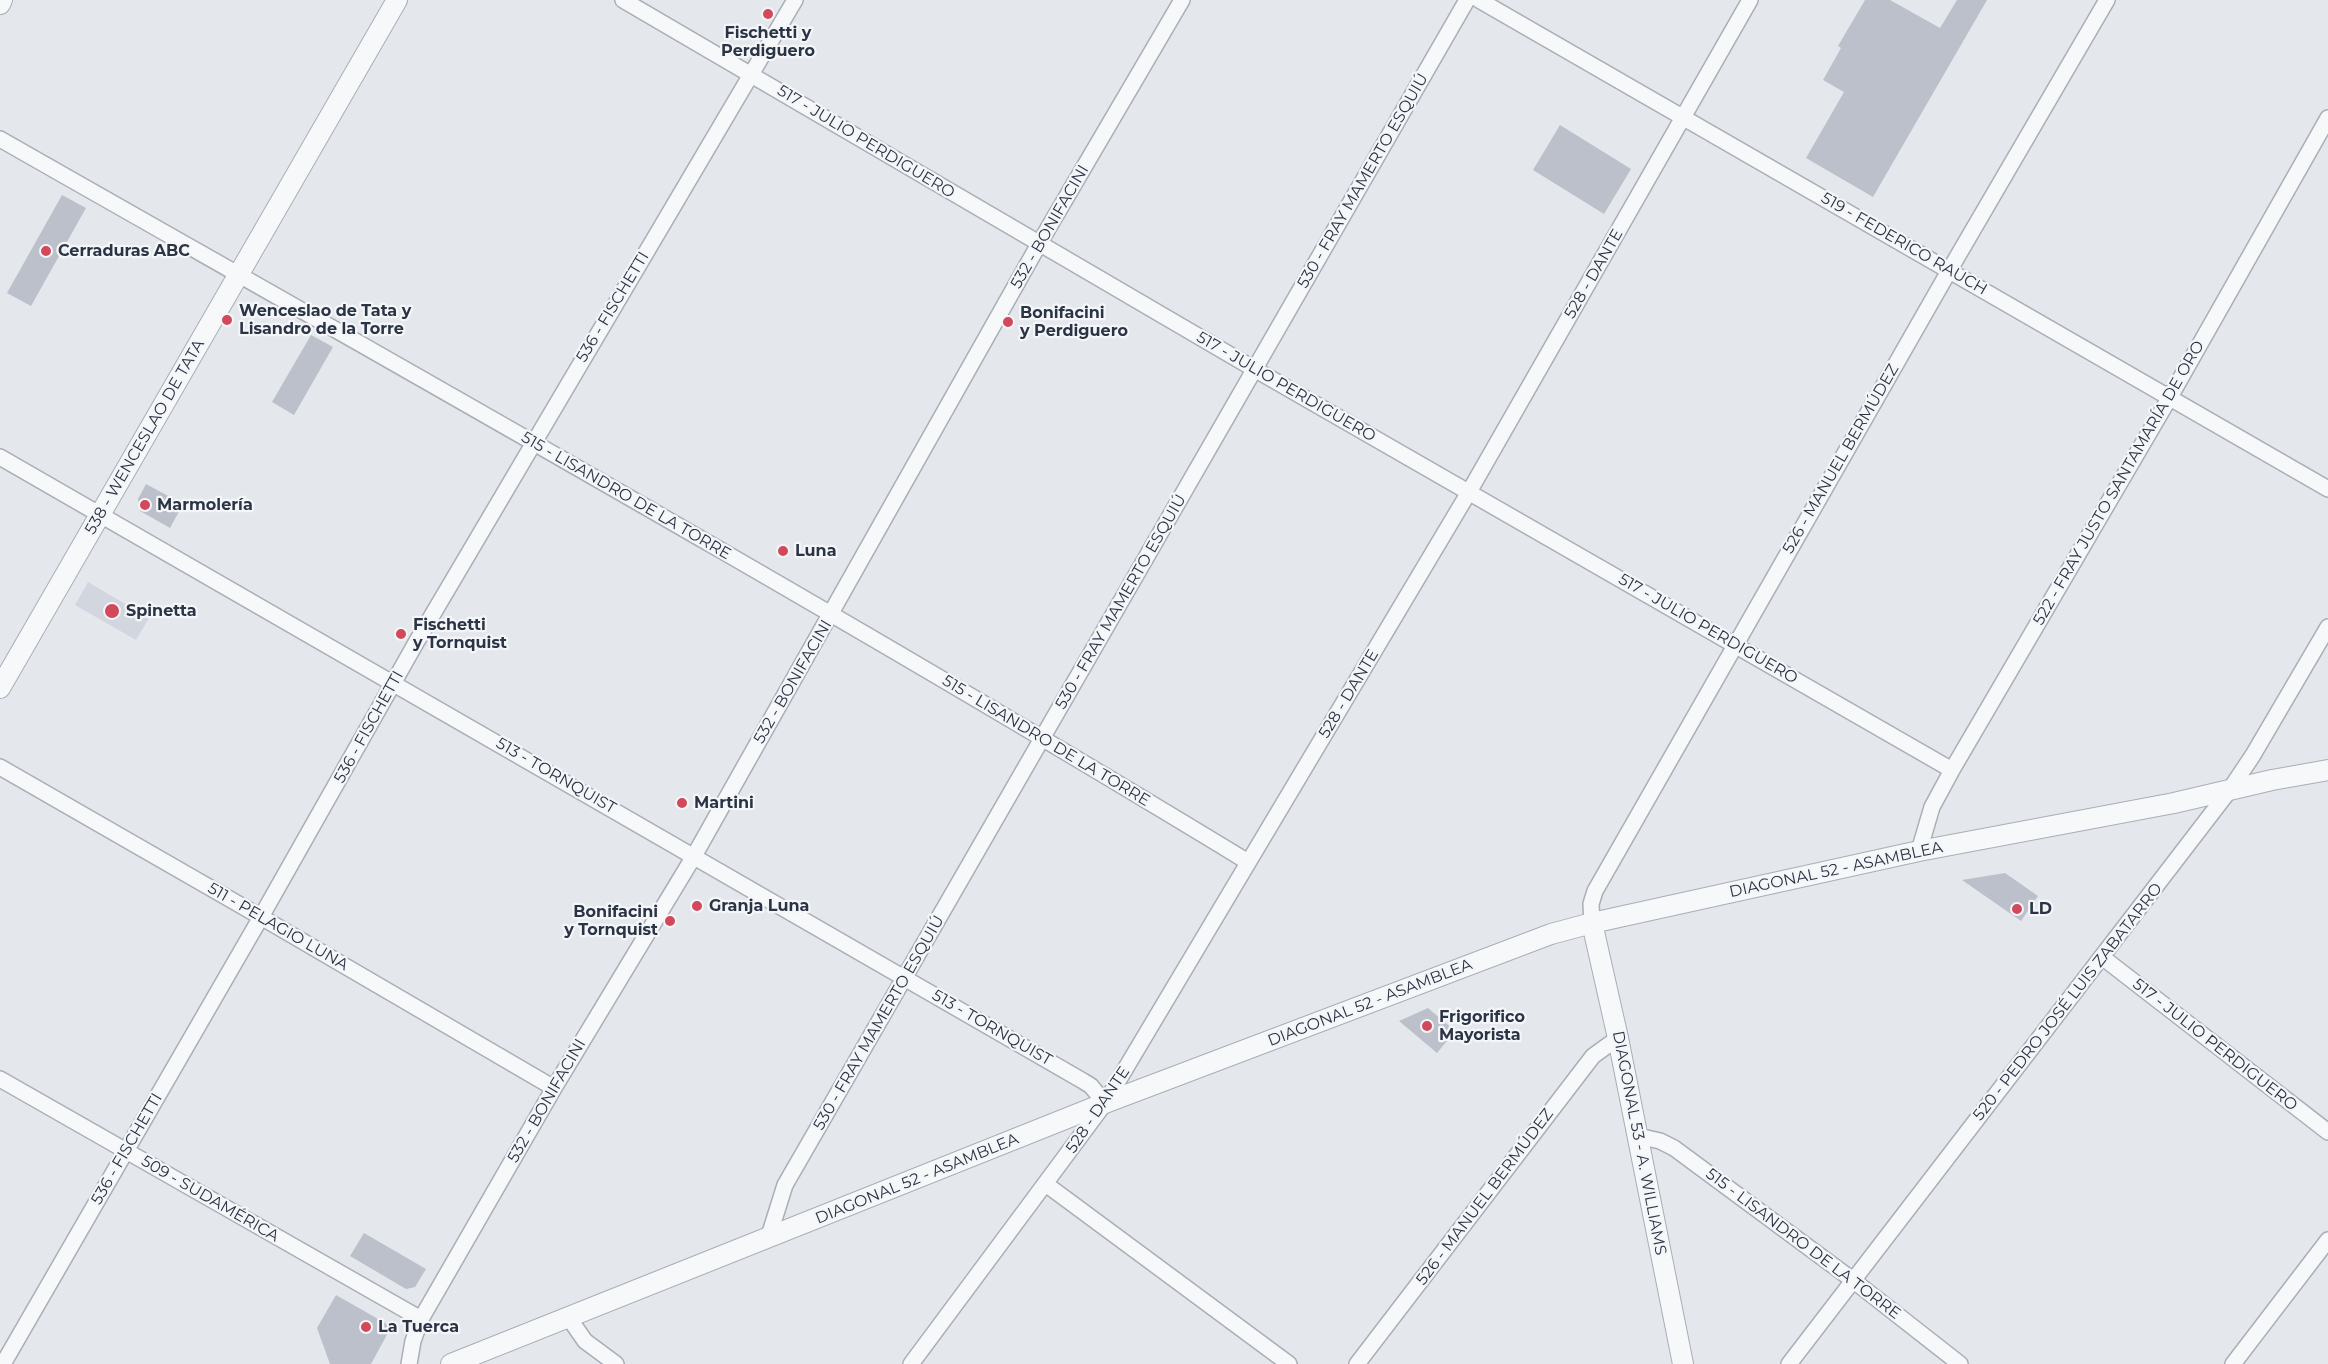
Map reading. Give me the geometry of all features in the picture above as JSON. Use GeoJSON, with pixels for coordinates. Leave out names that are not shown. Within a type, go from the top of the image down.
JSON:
{"type":"FeatureCollection","features":[{"type":"Feature","properties":{"kind":"street","name":"538 - WENCESLAO DE TATA"},"geometry":{"type":"LineString","coordinates":[[0,688],[397,0]]}},
{"type":"Feature","properties":{"kind":"street","name":"517 - JULIO PERDIGUERO"},"geometry":{"type":"LineString","coordinates":[[623,0],[1256,370],[1952,770]]}},
{"type":"Feature","properties":{"kind":"street","name":"536 - FISCHETTI"},"geometry":{"type":"LineString","coordinates":[[3,1364],[532,442],[795,0]]}},
{"type":"Feature","properties":{"kind":"street","name":"532 - BONIFACINI"},"geometry":{"type":"LineString","coordinates":[[409,1364],[413,1341],[421,1319],[554,1088],[694,856],[1039,244],[1182,0]]}},
{"type":"Feature","properties":{"kind":"street","name":"530 - FRAY MAMERTO ESQUIÚ"},"geometry":{"type":"LineString","coordinates":[[768,1239],[785,1185],[1467,0]]}},
{"type":"Feature","properties":{"kind":"street","name":"519 - FEDERICO RAUCH"},"geometry":{"type":"LineString","coordinates":[[1479,0],[2328,489]]}},
{"type":"Feature","properties":{"kind":"street","name":"528 - DANTE"},"geometry":{"type":"LineString","coordinates":[[911,1364],[1047,1185],[1105,1104],[1469,492],[1750,0]]}},
{"type":"Feature","properties":{"kind":"street","name":"526 - MANUEL BERMÚDEZ"},"geometry":{"type":"LineString","coordinates":[[1592,923],[1591,904],[1595,891],[1949,271],[2107,0]]}},
{"type":"Feature","properties":{"kind":"street","name":"522 - FRAY JUSTO SANTAMARÍA DE ORO"},"geometry":{"type":"LineString","coordinates":[[1919,851],[1932,807],[1952,770],[2170,397],[2328,118]]}},
{"type":"Feature","properties":{"kind":"street","name":"515 - LISANDRO DE LA TORRE"},"geometry":{"type":"LineString","coordinates":[[0,139],[532,442],[1042,737],[1248,862]]}},
{"type":"Feature","properties":{"kind":"street","name":"513 - TORNQUIST"},"geometry":{"type":"LineString","coordinates":[[0,456],[1091,1086],[1105,1104]]}},
{"type":"Feature","properties":{"kind":"street","name":"520 - PEDRO JOSÉ LUIS ZABATARRO"},"geometry":{"type":"LineString","coordinates":[[1789,1364],[2229,790],[2253,755],[2328,627]]}},
{"type":"Feature","properties":{"kind":"street","name":"511 - PELAGIO LUNA"},"geometry":{"type":"LineString","coordinates":[[0,767],[261,916],[554,1088]]}},
{"type":"Feature","properties":{"kind":"street","name":"DIAGONAL 52 - ASAMBLEA"},"geometry":{"type":"LineString","coordinates":[[451,1364],[1105,1104],[1551,934],[1919,851],[2174,803],[2272,780],[2328,770]]}},
{"type":"Feature","properties":{"kind":"street","name":"DIAGONAL 53 - A. WILLIAMS"},"geometry":{"type":"LineString","coordinates":[[1592,923],[1618,1038],[1683,1364]]}},
{"type":"Feature","properties":{"kind":"street","name":"517 - JULIO PERDIGUERO"},"geometry":{"type":"LineString","coordinates":[[2102,957],[2328,1132]]}},
{"type":"Feature","properties":{"kind":"street","name":"526 - MANUEL BERMÚDEZ"},"geometry":{"type":"LineString","coordinates":[[1357,1364],[1593,1056],[1618,1038]]}},
{"type":"Feature","properties":{"kind":"street","name":"509 - SUDAMÉRICA"},"geometry":{"type":"LineString","coordinates":[[0,1079],[421,1319]]}},
{"type":"Feature","properties":{"kind":"street","name":"515 - LISANDRO DE LA TORRE"},"geometry":{"type":"LineString","coordinates":[[1638,1136],[1660,1141],[1674,1148],[1854,1281],[1960,1364]]}},
{"type":"Feature","properties":{"kind":"street"},"geometry":{"type":"LineString","coordinates":[[1047,1185],[1289,1364]]}},
{"type":"Feature","properties":{"kind":"street"},"geometry":{"type":"LineString","coordinates":[[2233,1364],[2328,1240]]}},
{"type":"Feature","properties":{"kind":"street"},"geometry":{"type":"LineString","coordinates":[[569,1318],[585,1341],[616,1364]]}},
{"type":"Feature","properties":{"kind":"shaded area","name":"Spinetta"},"geometry":{"type":"Polygon","coordinates":[[[88,582],[149,618],[136,640],[75,605],[88,582]]]}},
{"type":"Feature","properties":{"kind":"building"},"geometry":{"type":"Polygon","coordinates":[[[1865,0],[1890,0],[1940,28],[1957,0],[1987,0],[1873,197],[1806,158],[1844,92],[1823,80],[1841,48],[1838,46],[1865,0]]]}},
{"type":"Feature","properties":{"kind":"building"},"geometry":{"type":"Polygon","coordinates":[[[1560,125],[1631,169],[1604,214],[1533,170],[1560,125]]]}},
{"type":"Feature","properties":{"kind":"building","name":"Cerraduras ABC"},"geometry":{"type":"Polygon","coordinates":[[[62,195],[86,208],[31,306],[7,293],[62,195]]]}},
{"type":"Feature","properties":{"kind":"building"},"geometry":{"type":"Polygon","coordinates":[[[311,335],[333,347],[294,415],[272,402],[311,335]]]}},
{"type":"Feature","properties":{"kind":"building"},"geometry":{"type":"Polygon","coordinates":[[[146,484],[183,504],[170,528],[140,511],[138,499],[146,484]]]}},
{"type":"Feature","properties":{"kind":"building","name":"LD"},"geometry":{"type":"Polygon","coordinates":[[[2005,873],[2038,896],[2021,921],[1962,880],[2005,873]]]}},
{"type":"Feature","properties":{"kind":"building","name":"Frigorifico Mayorista"},"geometry":{"type":"Polygon","coordinates":[[[1428,1008],[1455,1031],[1437,1053],[1399,1021],[1428,1008]]]}},
{"type":"Feature","properties":{"kind":"building"},"geometry":{"type":"Polygon","coordinates":[[[364,1233],[426,1269],[415,1287],[406,1289],[350,1256],[364,1233]]]}},
{"type":"Feature","properties":{"kind":"building"},"geometry":{"type":"Polygon","coordinates":[[[336,1295],[387,1324],[389,1331],[371,1364],[330,1364],[317,1328],[336,1295]]]}},
{"type":"Feature","properties":{"kind":"place","name":"Fischetti y Perdiguero"},"geometry":{"type":"Point","coordinates":[768,14]}},
{"type":"Feature","properties":{"kind":"place","name":"Cerraduras ABC"},"geometry":{"type":"Point","coordinates":[46,251]}},
{"type":"Feature","properties":{"kind":"place","name":"Wenceslao de Tata y Lisandro de la Torre"},"geometry":{"type":"Point","coordinates":[227,320]}},
{"type":"Feature","properties":{"kind":"place","name":"Bonifacini y Perdiguero"},"geometry":{"type":"Point","coordinates":[1008,322]}},
{"type":"Feature","properties":{"kind":"place","name":"Marmolería"},"geometry":{"type":"Point","coordinates":[145,505]}},
{"type":"Feature","properties":{"kind":"place","name":"Luna"},"geometry":{"type":"Point","coordinates":[783,551]}},
{"type":"Feature","properties":{"kind":"place","name":"Spinetta"},"geometry":{"type":"Point","coordinates":[112,611]}},
{"type":"Feature","properties":{"kind":"place","name":"Fischetti y Tornquist"},"geometry":{"type":"Point","coordinates":[401,634]}},
{"type":"Feature","properties":{"kind":"place","name":"Martini"},"geometry":{"type":"Point","coordinates":[682,803]}},
{"type":"Feature","properties":{"kind":"place","name":"Granja Luna"},"geometry":{"type":"Point","coordinates":[697,906]}},
{"type":"Feature","properties":{"kind":"place","name":"LD"},"geometry":{"type":"Point","coordinates":[2017,909]}},
{"type":"Feature","properties":{"kind":"place","name":"Bonifacini y Tornquist"},"geometry":{"type":"Point","coordinates":[670,921]}},
{"type":"Feature","properties":{"kind":"place","name":"Frigorifico Mayorista"},"geometry":{"type":"Point","coordinates":[1427,1026]}},
{"type":"Feature","properties":{"kind":"place","name":"La Tuerca"},"geometry":{"type":"Point","coordinates":[366,1327]}}]}
